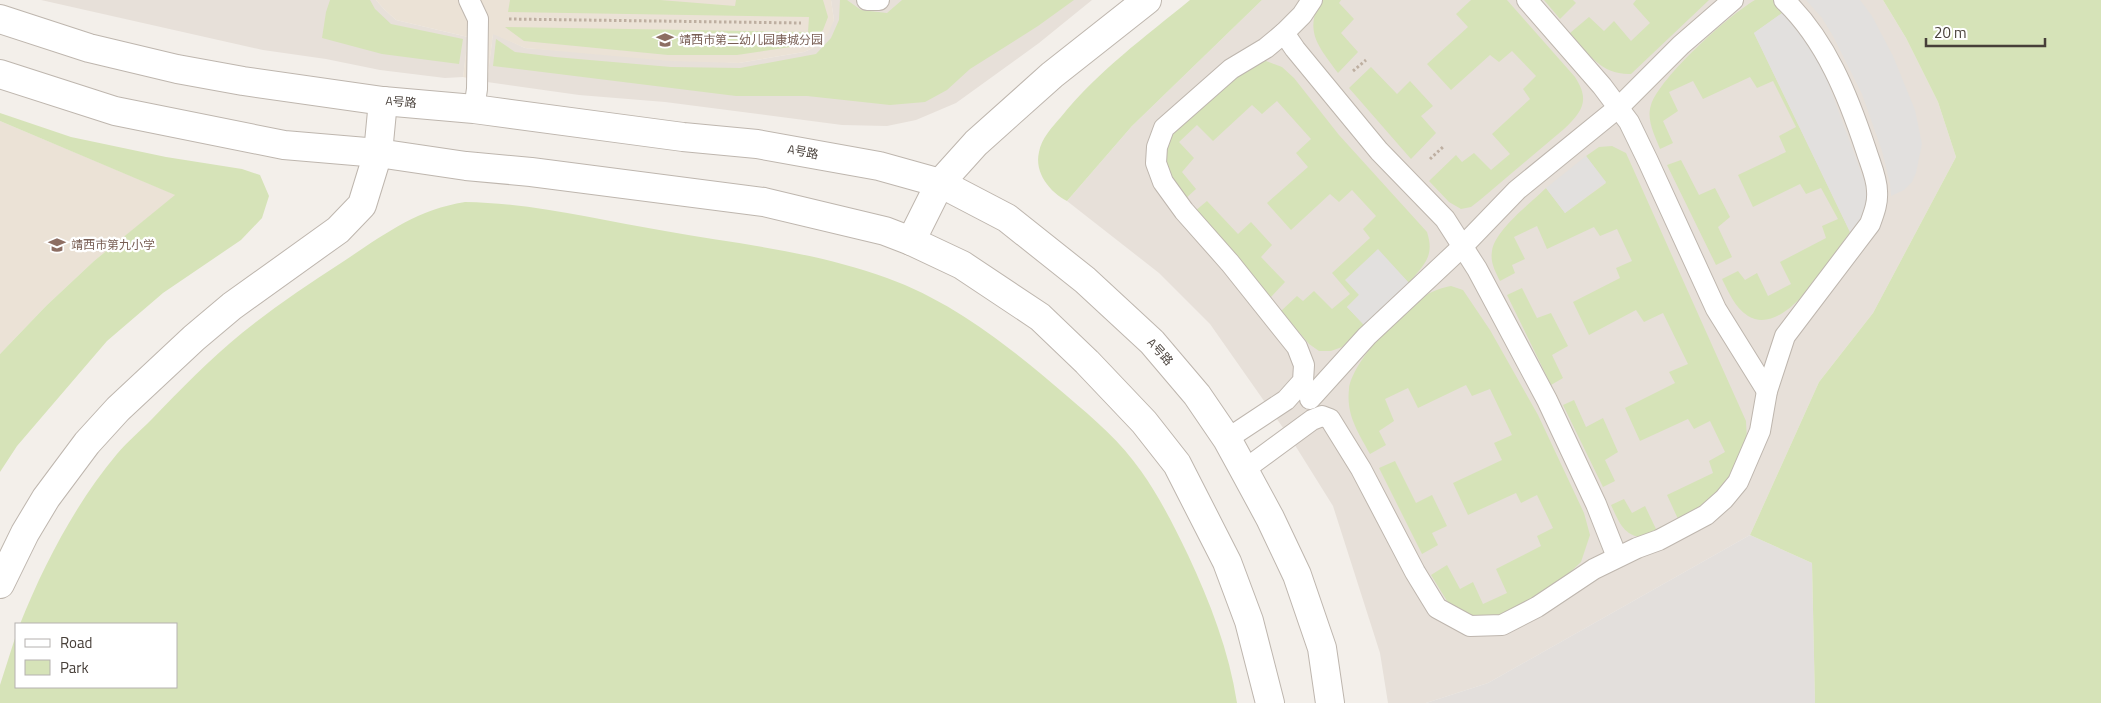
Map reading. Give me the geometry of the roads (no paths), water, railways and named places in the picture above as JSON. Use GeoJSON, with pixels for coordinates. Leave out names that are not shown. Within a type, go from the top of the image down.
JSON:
{"type":"FeatureCollection","features":[{"type":"Feature","properties":{"kind":"street"},"geometry":{"type":"LineString","coordinates":[[911,241],[940,183],[976,144],[1020,103],[1101,35],[1147,0]]}},
{"type":"Feature","properties":{"kind":"street","name":"A号路"},"geometry":{"type":"LineString","coordinates":[[0,19],[89,48],[177,69],[244,81],[383,101],[474,109],[683,137],[757,144],[878,166],[940,183],[1007,218],[1085,280],[1152,342],[1197,395],[1227,439],[1270,518],[1297,576],[1322,648],[1330,703]]}},
{"type":"Feature","properties":{"kind":"street"},"geometry":{"type":"LineString","coordinates":[[0,74],[115,111],[284,146],[378,153],[466,166],[532,172],[764,202],[885,231],[962,265],[1040,317],[1087,362],[1144,422],[1177,464],[1230,570],[1249,621],[1270,703]]}},
{"type":"Feature","properties":{"kind":"street"},"geometry":{"type":"LineString","coordinates":[[0,584],[24,533],[46,498],[87,443],[118,409],[194,338],[232,306],[338,230],[362,205],[378,153],[383,101]]}},
{"type":"Feature","properties":{"kind":"lane"},"geometry":{"type":"LineString","coordinates":[[469,0],[478,19],[477,90],[474,109]]}},
{"type":"Feature","properties":{"kind":"lane"},"geometry":{"type":"LineString","coordinates":[[867,0],[879,0]]}},
{"type":"Feature","properties":{"kind":"lane"},"geometry":{"type":"LineString","coordinates":[[1312,0],[1302,15],[1284,34],[1266,48],[1231,69],[1164,128],[1157,147],[1156,163],[1163,182],[1184,211],[1230,263],[1297,347],[1304,365],[1307,390],[1322,416],[1330,419],[1437,608],[1470,626],[1502,625],[1538,607],[1594,569],[1667,536],[1706,515],[1724,500],[1738,482],[1760,431],[1767,391],[1784,336],[1870,224],[1876,208],[1877,190],[1860,134],[1840,84],[1821,46],[1799,15],[1784,0]]}},
{"type":"Feature","properties":{"kind":"lane"},"geometry":{"type":"LineString","coordinates":[[1527,0],[1619,107],[1648,161],[1716,309],[1767,391]]}},
{"type":"Feature","properties":{"kind":"lane"},"geometry":{"type":"LineString","coordinates":[[1227,439],[1286,400],[1307,390],[1462,247],[1517,190],[1619,107],[1681,45],[1733,0]]}},
{"type":"Feature","properties":{"kind":"lane"},"geometry":{"type":"LineString","coordinates":[[1284,34],[1379,151],[1444,220],[1493,295],[1547,400],[1596,504],[1617,557]]}},
{"type":"Feature","properties":{"kind":"lane"},"geometry":{"type":"LineString","coordinates":[[1244,470],[1303,426],[1322,416]]}},
{"type":"Feature","properties":{"kind":"place","name":"靖西市第二幼儿园康城分园"},"geometry":{"type":"Point","coordinates":[665,40]}},
{"type":"Feature","properties":{"kind":"place","name":"靖西市第九小学"},"geometry":{"type":"Point","coordinates":[57,245]}}]}
